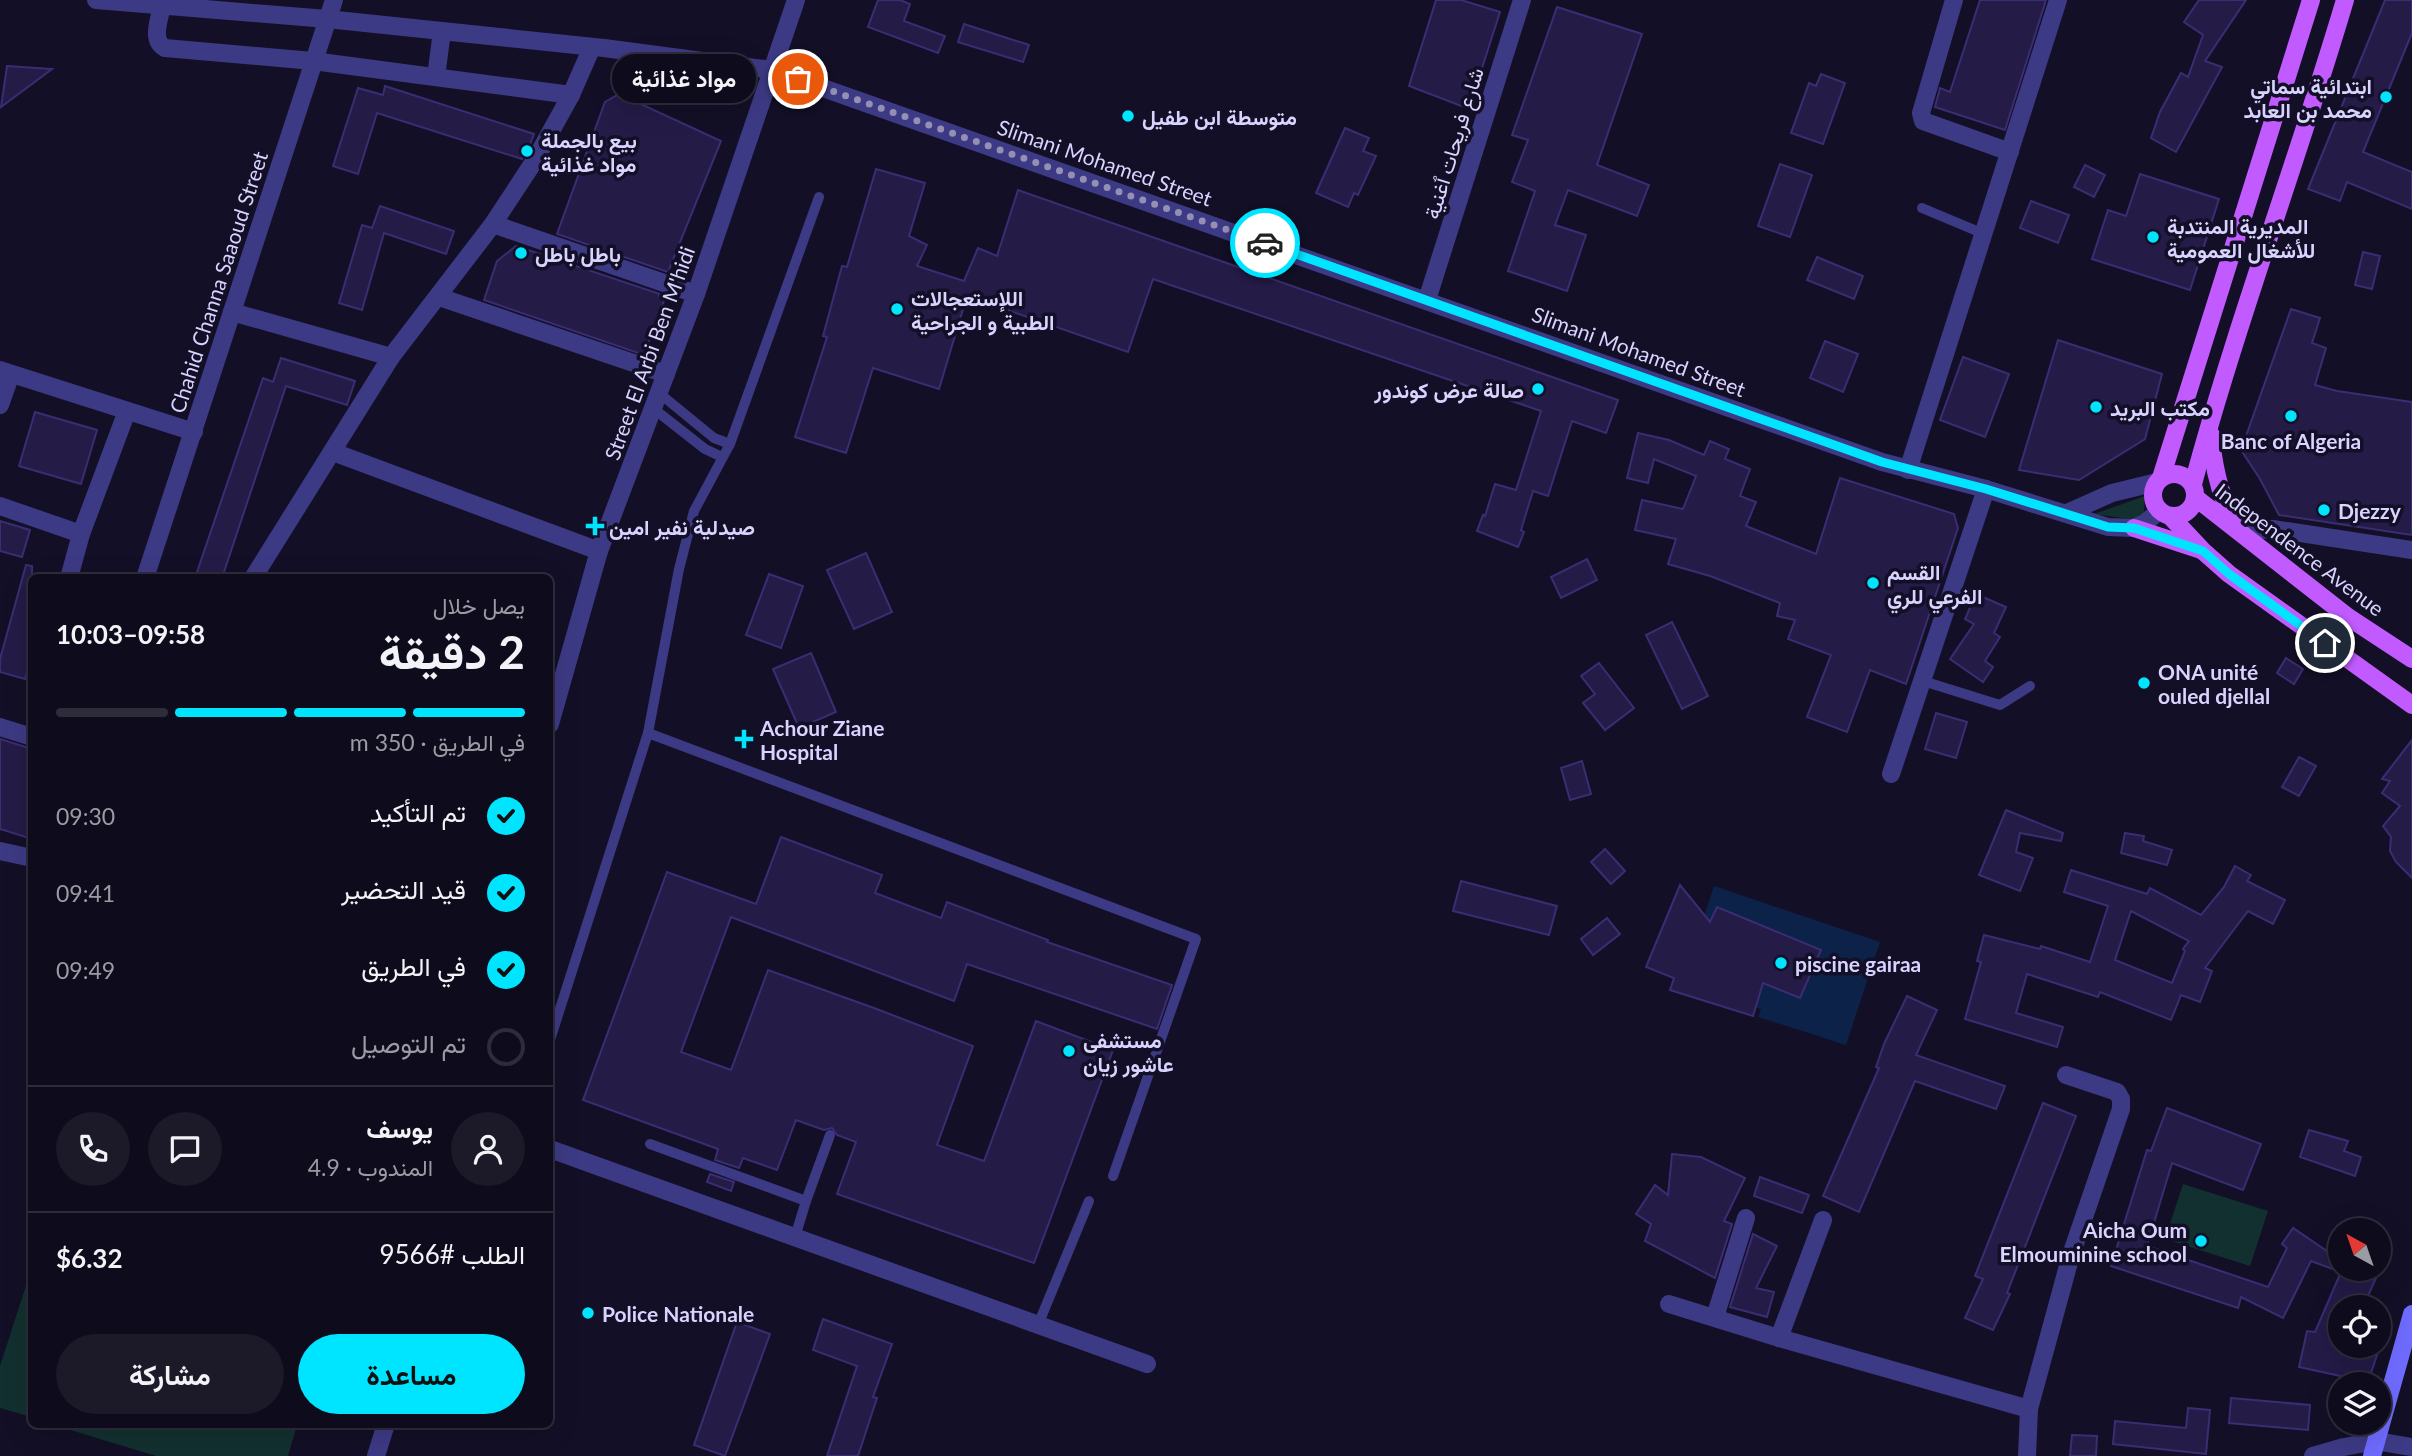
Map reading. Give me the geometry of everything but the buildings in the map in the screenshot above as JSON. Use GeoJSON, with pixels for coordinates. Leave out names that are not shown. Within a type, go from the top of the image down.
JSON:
{"type":"FeatureCollection","features":[{"type":"Feature","properties":{"kind":"main road"},"geometry":{"type":"LineString","coordinates":[[2311,0],[2153,496],[2165,514],[2203,551],[2259,597],[2412,705]]}},
{"type":"Feature","properties":{"kind":"main road","name":"Independence Avenue"},"geometry":{"type":"LineString","coordinates":[[2345,0],[2312,110],[2211,414],[2194,491],[2239,531],[2348,617],[2412,659]]}},
{"type":"Feature","properties":{"kind":"main road"},"geometry":{"type":"LineString","coordinates":[[2211,414],[2216,475],[2229,513],[2239,531]]}},
{"type":"Feature","properties":{"kind":"main road"},"geometry":{"type":"LineString","coordinates":[[2159,480],[2167,475],[2182,475],[2194,491],[2190,510],[2185,514],[2165,514]]}},
{"type":"Feature","properties":{"kind":"main road"},"geometry":{"type":"LineString","coordinates":[[2134,528],[2203,551]]}},
{"type":"Feature","properties":{"kind":"main road"},"geometry":{"type":"LineString","coordinates":[[2374,1449],[2412,1314]]}},
{"type":"Feature","properties":{"kind":"street","name":"Slimani Mohamed Street"},"geometry":{"type":"LineString","coordinates":[[96,0],[327,19],[592,47],[772,70],[1908,470],[1986,489],[2108,527],[2134,528]]}},
{"type":"Feature","properties":{"kind":"street","name":"Chahid Channa Saaoud Street"},"geometry":{"type":"LineString","coordinates":[[146,574],[334,0]]}},
{"type":"Feature","properties":{"kind":"street","name":"Street El Arbi Ben M'hidi"},"geometry":{"type":"LineString","coordinates":[[553,713],[599,551],[696,293],[796,0]]}},
{"type":"Feature","properties":{"kind":"street","name":"شارع فريحات ٱغنية"},"geometry":{"type":"LineString","coordinates":[[1427,300],[1522,0]]}},
{"type":"Feature","properties":{"kind":"street"},"geometry":{"type":"LineString","coordinates":[[1954,0],[1921,113],[1923,121],[2010,152]]}},
{"type":"Feature","properties":{"kind":"street"},"geometry":{"type":"LineString","coordinates":[[1908,470],[2058,0]]}},
{"type":"Feature","properties":{"kind":"street"},"geometry":{"type":"LineString","coordinates":[[162,5],[156,38],[159,45],[165,48],[313,61],[570,95]]}},
{"type":"Feature","properties":{"kind":"street"},"geometry":{"type":"LineString","coordinates":[[436,77],[442,31]]}},
{"type":"Feature","properties":{"kind":"street"},"geometry":{"type":"LineString","coordinates":[[256,574],[391,357],[439,298],[535,160],[592,47]]}},
{"type":"Feature","properties":{"kind":"street"},"geometry":{"type":"LineString","coordinates":[[493,224],[696,293]]}},
{"type":"Feature","properties":{"kind":"street"},"geometry":{"type":"LineString","coordinates":[[439,298],[666,374]]}},
{"type":"Feature","properties":{"kind":"street"},"geometry":{"type":"LineString","coordinates":[[232,312],[391,357]]}},
{"type":"Feature","properties":{"kind":"street"},"geometry":{"type":"LineString","coordinates":[[0,405],[5,372],[194,432]]}},
{"type":"Feature","properties":{"kind":"street"},"geometry":{"type":"LineString","coordinates":[[70,574],[80,534],[127,411]]}},
{"type":"Feature","properties":{"kind":"street"},"geometry":{"type":"LineString","coordinates":[[333,452],[599,551]]}},
{"type":"Feature","properties":{"kind":"street"},"geometry":{"type":"LineString","coordinates":[[2067,513],[2112,494],[2159,480]]}},
{"type":"Feature","properties":{"kind":"street"},"geometry":{"type":"LineString","coordinates":[[1891,774],[1986,489]]}},
{"type":"Feature","properties":{"kind":"street"},"geometry":{"type":"LineString","coordinates":[[0,506],[80,534]]}},
{"type":"Feature","properties":{"kind":"street"},"geometry":{"type":"LineString","coordinates":[[2134,528],[2165,514]]}},
{"type":"Feature","properties":{"kind":"street"},"geometry":{"type":"LineString","coordinates":[[2239,531],[2273,530],[2412,550]]}},
{"type":"Feature","properties":{"kind":"street"},"geometry":{"type":"LineString","coordinates":[[0,727],[28,736]]}},
{"type":"Feature","properties":{"kind":"street"},"geometry":{"type":"LineString","coordinates":[[0,851],[28,857]]}},
{"type":"Feature","properties":{"kind":"street"},"geometry":{"type":"LineString","coordinates":[[2027,1456],[2029,1409],[2071,1255],[2121,1109],[2122,1099],[2117,1092],[2066,1075]]}},
{"type":"Feature","properties":{"kind":"street"},"geometry":{"type":"LineString","coordinates":[[553,1150],[1147,1364]]}},
{"type":"Feature","properties":{"kind":"street"},"geometry":{"type":"LineString","coordinates":[[1715,1317],[1746,1218]]}},
{"type":"Feature","properties":{"kind":"street"},"geometry":{"type":"LineString","coordinates":[[1779,1339],[1823,1220]]}},
{"type":"Feature","properties":{"kind":"street"},"geometry":{"type":"LineString","coordinates":[[1669,1304],[1779,1339],[2029,1409]]}},
{"type":"Feature","properties":{"kind":"street"},"geometry":{"type":"LineString","coordinates":[[378,1454],[385,1428]]}},
{"type":"Feature","properties":{"kind":"street"},"geometry":{"type":"LineString","coordinates":[[2314,1456],[2344,1447],[2412,1447]]}},
{"type":"Feature","properties":{"kind":"lane"},"geometry":{"type":"LineString","coordinates":[[553,1031],[648,733],[679,569],[694,511],[730,443],[819,197]]}},
{"type":"Feature","properties":{"kind":"lane"},"geometry":{"type":"LineString","coordinates":[[1922,208],[1984,234]]}},
{"type":"Feature","properties":{"kind":"lane"},"geometry":{"type":"LineString","coordinates":[[657,401],[714,438],[730,443]]}},
{"type":"Feature","properties":{"kind":"lane"},"geometry":{"type":"LineString","coordinates":[[657,401],[705,449],[722,457]]}},
{"type":"Feature","properties":{"kind":"lane"},"geometry":{"type":"LineString","coordinates":[[1923,681],[2000,705],[2030,686]]}},
{"type":"Feature","properties":{"kind":"lane"},"geometry":{"type":"LineString","coordinates":[[648,733],[1196,939],[1113,1176]]}},
{"type":"Feature","properties":{"kind":"lane"},"geometry":{"type":"LineString","coordinates":[[794,1237],[830,1135]]}},
{"type":"Feature","properties":{"kind":"lane"},"geometry":{"type":"LineString","coordinates":[[650,1144],[806,1201]]}},
{"type":"Feature","properties":{"kind":"lane"},"geometry":{"type":"LineString","coordinates":[[1038,1325],[1089,1201]]}},
{"type":"Feature","properties":{"kind":"green space"},"geometry":{"type":"Polygon","coordinates":[[[2145,496],[2143,521],[2094,514],[2145,496]]]}},
{"type":"Feature","properties":{"kind":"green space"},"geometry":{"type":"Polygon","coordinates":[[[2183,1184],[2268,1211],[2250,1266],[2165,1239],[2183,1184]]]}},
{"type":"Feature","properties":{"kind":"green space"},"geometry":{"type":"Polygon","coordinates":[[[28,1279],[28,1416],[0,1408],[0,1366],[28,1279]]]}},
{"type":"Feature","properties":{"kind":"green space"},"geometry":{"type":"Polygon","coordinates":[[[64,1428],[296,1428],[288,1456],[156,1456],[64,1428]]]}},
{"type":"Feature","properties":{"kind":"water","name":"piscine gairaa"},"geometry":{"type":"Polygon","coordinates":[[[1714,886],[1880,942],[1846,1045],[1758,1017],[1761,1009],[1682,985],[1714,886]]]}},
{"type":"Feature","properties":{"kind":"way so far"},"geometry":{"type":"LineString","coordinates":[[798,79],[1265,243]]}},
{"type":"Feature","properties":{"kind":"place","name":"مواد غذائية"},"geometry":{"type":"Point","coordinates":[798,79]}},
{"type":"Feature","properties":{"kind":"place","name":"ابتدائية سماتي محمد بن العابد"},"geometry":{"type":"Point","coordinates":[2386,97]}},
{"type":"Feature","properties":{"kind":"place","name":"متوسطة ابن طفيل"},"geometry":{"type":"Point","coordinates":[1128,116]}},
{"type":"Feature","properties":{"kind":"place","name":"بيع بالجملة مواد غذائية"},"geometry":{"type":"Point","coordinates":[527,151]}},
{"type":"Feature","properties":{"kind":"place","name":"المديرية المنتدبة للأشغال العمومية"},"geometry":{"type":"Point","coordinates":[2153,237]}},
{"type":"Feature","properties":{"kind":"place","name":"باطل باطل"},"geometry":{"type":"Point","coordinates":[521,253]}},
{"type":"Feature","properties":{"kind":"place","name":"اللإستعجالات الطبية و الجراحية"},"geometry":{"type":"Point","coordinates":[897,309]}},
{"type":"Feature","properties":{"kind":"place","name":"صالة عرض كوندور"},"geometry":{"type":"Point","coordinates":[1538,389]}},
{"type":"Feature","properties":{"kind":"place","name":"مكتب البريد"},"geometry":{"type":"Point","coordinates":[2096,407]}},
{"type":"Feature","properties":{"kind":"place","name":"Banc of Algeria"},"geometry":{"type":"Point","coordinates":[2291,416]}},
{"type":"Feature","properties":{"kind":"place","name":"Djezzy"},"geometry":{"type":"Point","coordinates":[2324,510]}},
{"type":"Feature","properties":{"kind":"place","name":"صيدلية نفير امين"},"geometry":{"type":"Point","coordinates":[595,526]}},
{"type":"Feature","properties":{"kind":"place","name":"القسم الفرعي للري"},"geometry":{"type":"Point","coordinates":[1873,583]}},
{"type":"Feature","properties":{"kind":"place","name":"ONA unité ouled djellal"},"geometry":{"type":"Point","coordinates":[2144,683]}},
{"type":"Feature","properties":{"kind":"place","name":"Achour Ziane Hospital"},"geometry":{"type":"Point","coordinates":[744,739]}},
{"type":"Feature","properties":{"kind":"place","name":"piscine gairaa"},"geometry":{"type":"Point","coordinates":[1781,963]}},
{"type":"Feature","properties":{"kind":"place","name":"مستشفى عاشور زيان"},"geometry":{"type":"Point","coordinates":[1069,1051]}},
{"type":"Feature","properties":{"kind":"place","name":"Aicha Oum Elmouminine school"},"geometry":{"type":"Point","coordinates":[2201,1241]}},
{"type":"Feature","properties":{"kind":"place","name":"Police Nationale"},"geometry":{"type":"Point","coordinates":[588,1313]}},
{"type":"Feature","properties":{"kind":"route"},"geometry":{"type":"LineString","coordinates":[[1265,243],[1882,462],[1986,489],[2108,527],[2134,528],[2203,551],[2259,597],[2325,643]]}}]}
